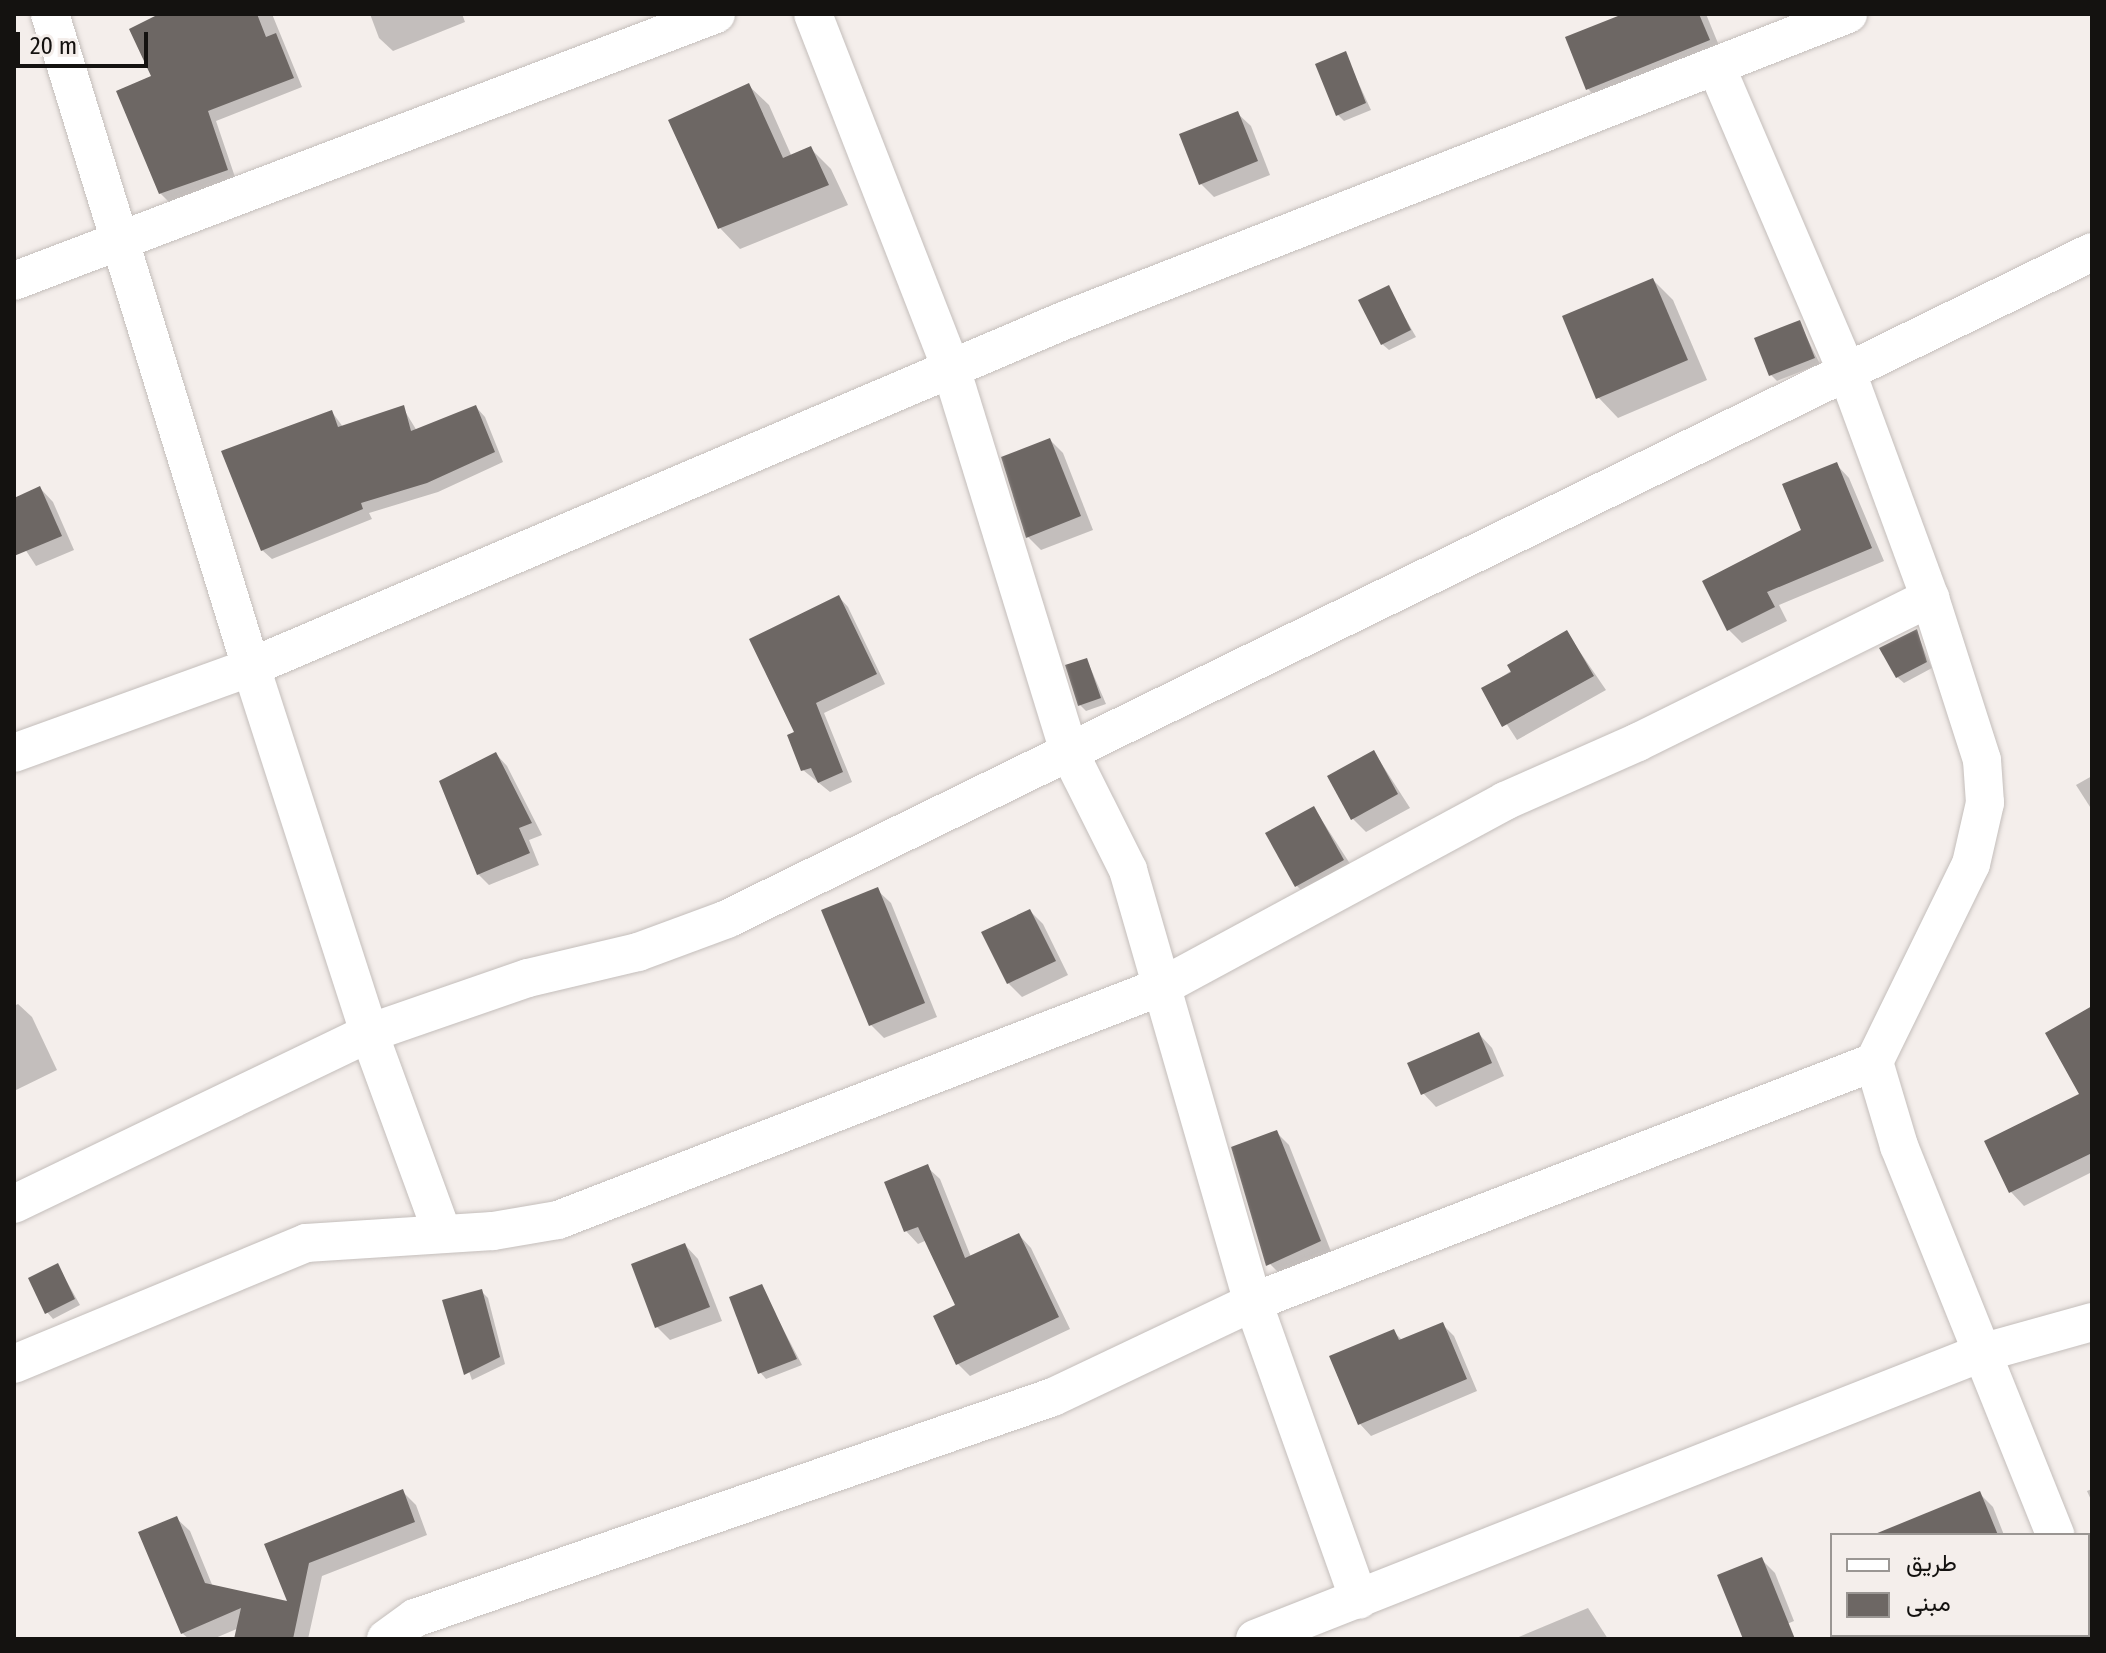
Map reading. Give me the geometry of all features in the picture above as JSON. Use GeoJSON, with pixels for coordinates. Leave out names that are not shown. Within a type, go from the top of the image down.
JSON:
{"type":"FeatureCollection","features":[{"type":"Feature","properties":{"kind":"street"},"geometry":{"type":"LineString","coordinates":[[50,14],[251,667],[369,1033],[442,1233]]}},
{"type":"Feature","properties":{"kind":"street"},"geometry":{"type":"LineString","coordinates":[[14,281],[716,14]]}},
{"type":"Feature","properties":{"kind":"street"},"geometry":{"type":"LineString","coordinates":[[813,14],[951,368],[1069,752],[1128,870],[1253,1302],[1359,1600]]}},
{"type":"Feature","properties":{"kind":"street"},"geometry":{"type":"LineString","coordinates":[[14,753],[251,667],[951,368],[1848,14]]}},
{"type":"Feature","properties":{"kind":"street"},"geometry":{"type":"LineString","coordinates":[[1716,66],[1847,372],[1930,598],[1982,760],[1985,803],[1971,864],[1874,1062],[1891,1123],[2054,1533]]}},
{"type":"Feature","properties":{"kind":"street"},"geometry":{"type":"LineString","coordinates":[[14,1204],[369,1033],[528,978],[638,952],[727,919],[2092,252]]}},
{"type":"Feature","properties":{"kind":"street"},"geometry":{"type":"LineString","coordinates":[[14,1364],[306,1243],[493,1231],[571,1216],[1163,986],[1505,801],[1638,742],[1930,598]]}},
{"type":"Feature","properties":{"kind":"street"},"geometry":{"type":"LineString","coordinates":[[386,1639],[415,1618],[1053,1397],[1253,1302],[1874,1062]]}},
{"type":"Feature","properties":{"kind":"street"},"geometry":{"type":"LineString","coordinates":[[1255,1639],[1310,1629],[1359,1600],[1981,1353],[2092,1322]]}},
{"type":"Feature","properties":{"kind":"building"},"geometry":{"type":"Polygon","coordinates":[[[159,14],[257,14],[266,37],[276,33],[294,78],[208,111],[228,170],[159,194],[116,91],[151,76],[129,29],[159,14]]]}},
{"type":"Feature","properties":{"kind":"building"},"geometry":{"type":"Polygon","coordinates":[[[1623,14],[1699,14],[1710,40],[1586,90],[1565,37],[1623,14]]]}},
{"type":"Feature","properties":{"kind":"building"},"geometry":{"type":"Polygon","coordinates":[[[1346,51],[1366,103],[1336,116],[1315,64],[1346,51]]]}},
{"type":"Feature","properties":{"kind":"building"},"geometry":{"type":"Polygon","coordinates":[[[749,83],[783,158],[811,146],[829,185],[718,229],[668,120],[749,83]]]}},
{"type":"Feature","properties":{"kind":"building"},"geometry":{"type":"Polygon","coordinates":[[[1238,111],[1258,161],[1199,185],[1179,134],[1238,111]]]}},
{"type":"Feature","properties":{"kind":"building"},"geometry":{"type":"Polygon","coordinates":[[[1653,278],[1688,360],[1596,399],[1562,316],[1653,278]]]}},
{"type":"Feature","properties":{"kind":"building"},"geometry":{"type":"Polygon","coordinates":[[[1389,285],[1411,330],[1381,345],[1358,300],[1389,285]]]}},
{"type":"Feature","properties":{"kind":"building"},"geometry":{"type":"Polygon","coordinates":[[[1800,320],[1815,358],[1769,376],[1754,338],[1800,320]]]}},
{"type":"Feature","properties":{"kind":"building"},"geometry":{"type":"Polygon","coordinates":[[[404,405],[411,431],[476,405],[495,452],[427,483],[361,503],[363,509],[261,551],[221,451],[332,410],[338,427],[404,405]]]}},
{"type":"Feature","properties":{"kind":"building"},"geometry":{"type":"Polygon","coordinates":[[[1050,438],[1081,516],[1026,538],[1001,457],[1050,438]]]}},
{"type":"Feature","properties":{"kind":"building"},"geometry":{"type":"Polygon","coordinates":[[[1837,462],[1872,548],[1767,592],[1775,607],[1727,631],[1702,581],[1801,530],[1782,484],[1837,462]]]}},
{"type":"Feature","properties":{"kind":"building"},"geometry":{"type":"Polygon","coordinates":[[[40,486],[62,536],[14,556],[14,498],[40,486]]]}},
{"type":"Feature","properties":{"kind":"building"},"geometry":{"type":"Polygon","coordinates":[[[839,595],[877,674],[816,703],[843,772],[818,783],[811,768],[801,771],[787,735],[794,732],[749,639],[839,595]]]}},
{"type":"Feature","properties":{"kind":"building"},"geometry":{"type":"Polygon","coordinates":[[[1917,629],[1927,662],[1896,678],[1879,648],[1917,629]]]}},
{"type":"Feature","properties":{"kind":"building"},"geometry":{"type":"Polygon","coordinates":[[[1567,630],[1594,676],[1502,727],[1481,688],[1511,672],[1507,665],[1567,630]]]}},
{"type":"Feature","properties":{"kind":"building"},"geometry":{"type":"Polygon","coordinates":[[[1087,658],[1101,698],[1078,706],[1065,665],[1087,658]]]}},
{"type":"Feature","properties":{"kind":"building"},"geometry":{"type":"Polygon","coordinates":[[[1374,750],[1398,794],[1351,820],[1327,776],[1374,750]]]}},
{"type":"Feature","properties":{"kind":"building"},"geometry":{"type":"Polygon","coordinates":[[[496,752],[532,823],[519,828],[530,853],[477,875],[439,781],[496,752]]]}},
{"type":"Feature","properties":{"kind":"building"},"geometry":{"type":"Polygon","coordinates":[[[1314,806],[1344,860],[1295,887],[1265,833],[1314,806]]]}},
{"type":"Feature","properties":{"kind":"building"},"geometry":{"type":"Polygon","coordinates":[[[878,887],[925,1003],[869,1026],[821,910],[878,887]]]}},
{"type":"Feature","properties":{"kind":"building"},"geometry":{"type":"Polygon","coordinates":[[[1030,909],[1056,961],[1007,984],[981,932],[1030,909]]]}},
{"type":"Feature","properties":{"kind":"building"},"geometry":{"type":"Polygon","coordinates":[[[2092,1006],[2092,1153],[2009,1193],[1984,1141],[2079,1094],[2045,1033],[2092,1006]]]}},
{"type":"Feature","properties":{"kind":"building"},"geometry":{"type":"Polygon","coordinates":[[[1479,1032],[1492,1063],[1421,1095],[1407,1063],[1479,1032]]]}},
{"type":"Feature","properties":{"kind":"building"},"geometry":{"type":"Polygon","coordinates":[[[1277,1130],[1321,1241],[1266,1266],[1231,1147],[1277,1130]]]}},
{"type":"Feature","properties":{"kind":"building"},"geometry":{"type":"Polygon","coordinates":[[[928,1164],[965,1258],[1019,1233],[1059,1317],[956,1365],[933,1316],[955,1305],[918,1227],[904,1232],[884,1182],[928,1164]]]}},
{"type":"Feature","properties":{"kind":"building"},"geometry":{"type":"Polygon","coordinates":[[[685,1243],[710,1307],[655,1328],[631,1264],[685,1243]]]}},
{"type":"Feature","properties":{"kind":"building"},"geometry":{"type":"Polygon","coordinates":[[[58,1263],[75,1299],[45,1314],[28,1278],[58,1263]]]}},
{"type":"Feature","properties":{"kind":"building"},"geometry":{"type":"Polygon","coordinates":[[[762,1284],[797,1359],[758,1374],[729,1297],[762,1284]]]}},
{"type":"Feature","properties":{"kind":"building"},"geometry":{"type":"Polygon","coordinates":[[[482,1289],[500,1357],[464,1375],[442,1300],[482,1289]]]}},
{"type":"Feature","properties":{"kind":"building"},"geometry":{"type":"Polygon","coordinates":[[[1443,1322],[1467,1379],[1358,1425],[1329,1356],[1394,1329],[1399,1340],[1443,1322]]]}},
{"type":"Feature","properties":{"kind":"building"},"geometry":{"type":"Polygon","coordinates":[[[403,1489],[415,1522],[309,1563],[293,1639],[234,1639],[241,1608],[181,1634],[138,1532],[177,1516],[205,1583],[287,1601],[264,1544],[403,1489]]]}},
{"type":"Feature","properties":{"kind":"building"},"geometry":{"type":"Polygon","coordinates":[[[1980,1491],[1997,1533],[1877,1533],[1980,1491]]]}},
{"type":"Feature","properties":{"kind":"building"},"geometry":{"type":"Polygon","coordinates":[[[1762,1557],[1795,1639],[1743,1639],[1717,1575],[1762,1557]]]}}]}
